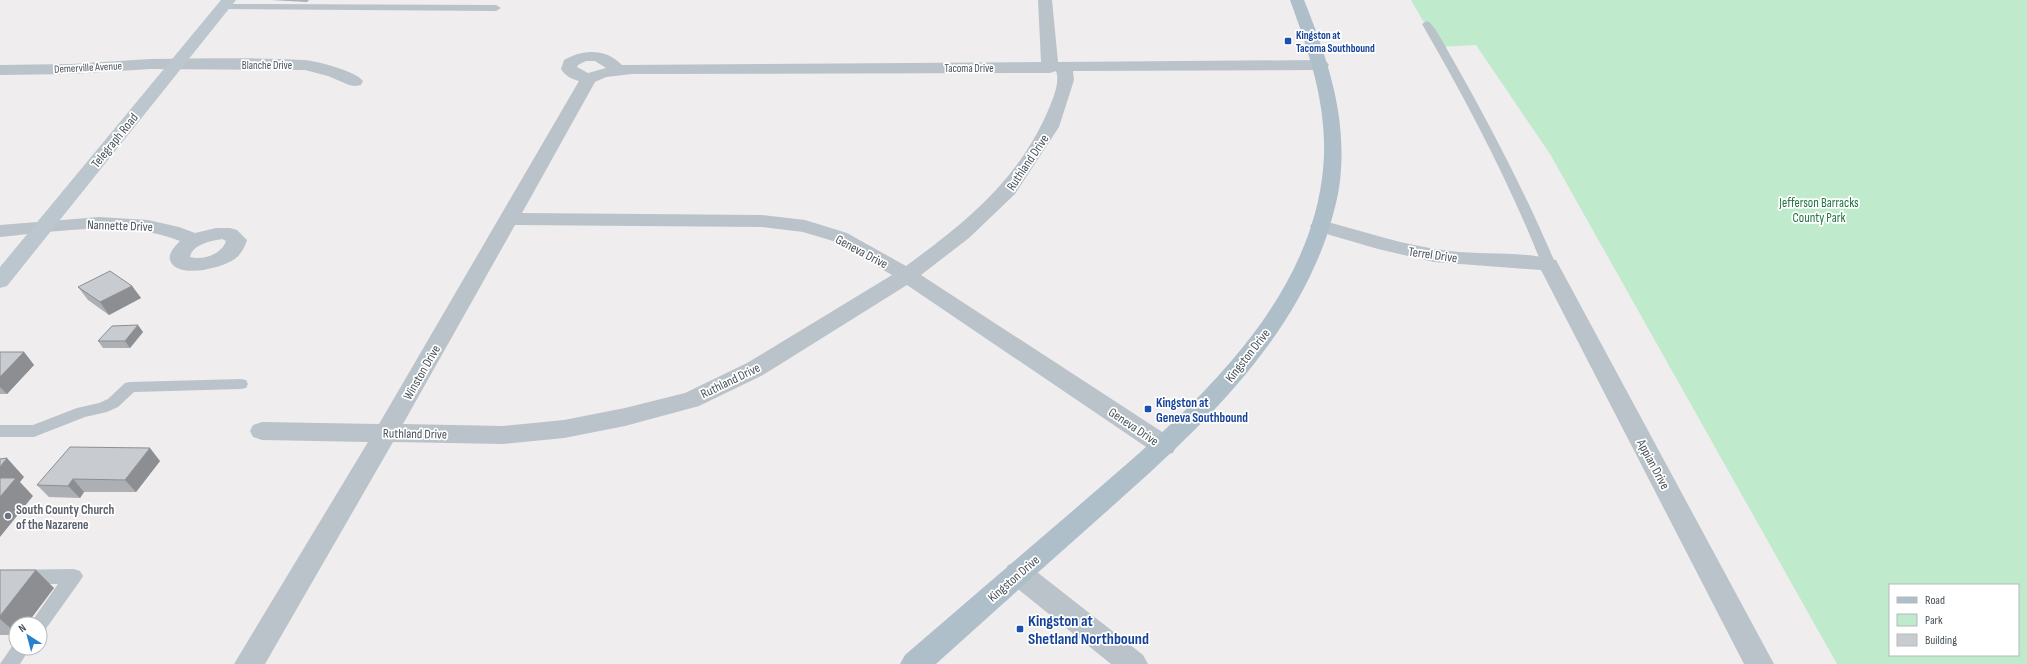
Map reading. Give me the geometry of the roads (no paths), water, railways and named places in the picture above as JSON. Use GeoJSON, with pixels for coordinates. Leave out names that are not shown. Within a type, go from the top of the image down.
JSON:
{"type":"FeatureCollection","features":[{"type":"Feature","properties":{"kind":"main road","name":"Kingston Drive"},"geometry":{"type":"LineString","coordinates":[[915,664],[1164,446],[1222,388],[1274,322],[1290,295],[1304,268],[1320,226],[1328,197],[1333,146],[1329,100],[1321,65],[1297,0]]}},
{"type":"Feature","properties":{"kind":"main road","name":"Telegraph Road"},"geometry":{"type":"LineString","coordinates":[[0,281],[226,4]]}},
{"type":"Feature","properties":{"kind":"street","name":"Ruthland Drive"},"geometry":{"type":"LineString","coordinates":[[262,430],[503,435],[564,429],[625,417],[690,400],[755,369],[907,275],[962,234],[1008,190],[1050,127],[1060,102],[1066,80],[1057,68],[1045,0]]}},
{"type":"Feature","properties":{"kind":"street"},"geometry":{"type":"LineString","coordinates":[[589,79],[576,75],[569,69],[570,63],[584,56],[592,56],[603,58],[618,70]]}},
{"type":"Feature","properties":{"kind":"street","name":"Demerville Avenue"},"geometry":{"type":"LineString","coordinates":[[0,70],[177,64]]}},
{"type":"Feature","properties":{"kind":"street","name":"Blanche Drive"},"geometry":{"type":"LineString","coordinates":[[177,64],[305,65],[334,72],[355,81]]}},
{"type":"Feature","properties":{"kind":"street","name":"Tacoma Drive"},"geometry":{"type":"LineString","coordinates":[[589,79],[602,73],[618,70],[1321,65]]}},
{"type":"Feature","properties":{"kind":"street","name":"Winston Drive"},"geometry":{"type":"LineString","coordinates":[[249,664],[386,432],[589,79]]}},
{"type":"Feature","properties":{"kind":"street","name":"Geneva Drive"},"geometry":{"type":"LineString","coordinates":[[508,219],[762,221],[805,226],[840,237],[907,275],[1164,446]]}},
{"type":"Feature","properties":{"kind":"street","name":"Nannette Drive"},"geometry":{"type":"LineString","coordinates":[[0,231],[99,223],[129,223],[160,227],[178,232],[195,240]]}},
{"type":"Feature","properties":{"kind":"street","name":"Terrel Drive"},"geometry":{"type":"LineString","coordinates":[[1320,226],[1398,249],[1451,258],[1532,261],[1549,265]]}},
{"type":"Feature","properties":{"kind":"street","name":"Appian Drive"},"geometry":{"type":"LineString","coordinates":[[1549,265],[1759,664]]}},
{"type":"Feature","properties":{"kind":"street"},"geometry":{"type":"LineString","coordinates":[[1018,573],[1133,664]]}},
{"type":"Feature","properties":{"kind":"lane"},"geometry":{"type":"LineString","coordinates":[[226,4],[496,8]]}},
{"type":"Feature","properties":{"kind":"lane"},"geometry":{"type":"LineString","coordinates":[[1427,24],[1476,110],[1530,217],[1549,265]]}},
{"type":"Feature","properties":{"kind":"lane"},"geometry":{"type":"LineString","coordinates":[[0,431],[34,431],[82,412],[102,408],[113,403],[130,387],[241,384]]}},
{"type":"Feature","properties":{"kind":"lane"},"geometry":{"type":"LineString","coordinates":[[0,577],[74,576],[44,616]]}},
{"type":"Feature","properties":{"kind":"place","name":"Kingston at Tacoma Southbound"},"geometry":{"type":"Point","coordinates":[1288,41]}},
{"type":"Feature","properties":{"kind":"place","name":"Kingston at Geneva Southbound"},"geometry":{"type":"Point","coordinates":[1148,409]}},
{"type":"Feature","properties":{"kind":"place","name":"South County Church of the Nazarene"},"geometry":{"type":"Point","coordinates":[8,516]}},
{"type":"Feature","properties":{"kind":"place","name":"Kingston at Shetland Northbound"},"geometry":{"type":"Point","coordinates":[1020,629]}},
{"type":"Feature","properties":{"kind":"park label","name":"Jefferson Barracks County Park"},"geometry":{"type":"Point","coordinates":[1819,210]}}]}
